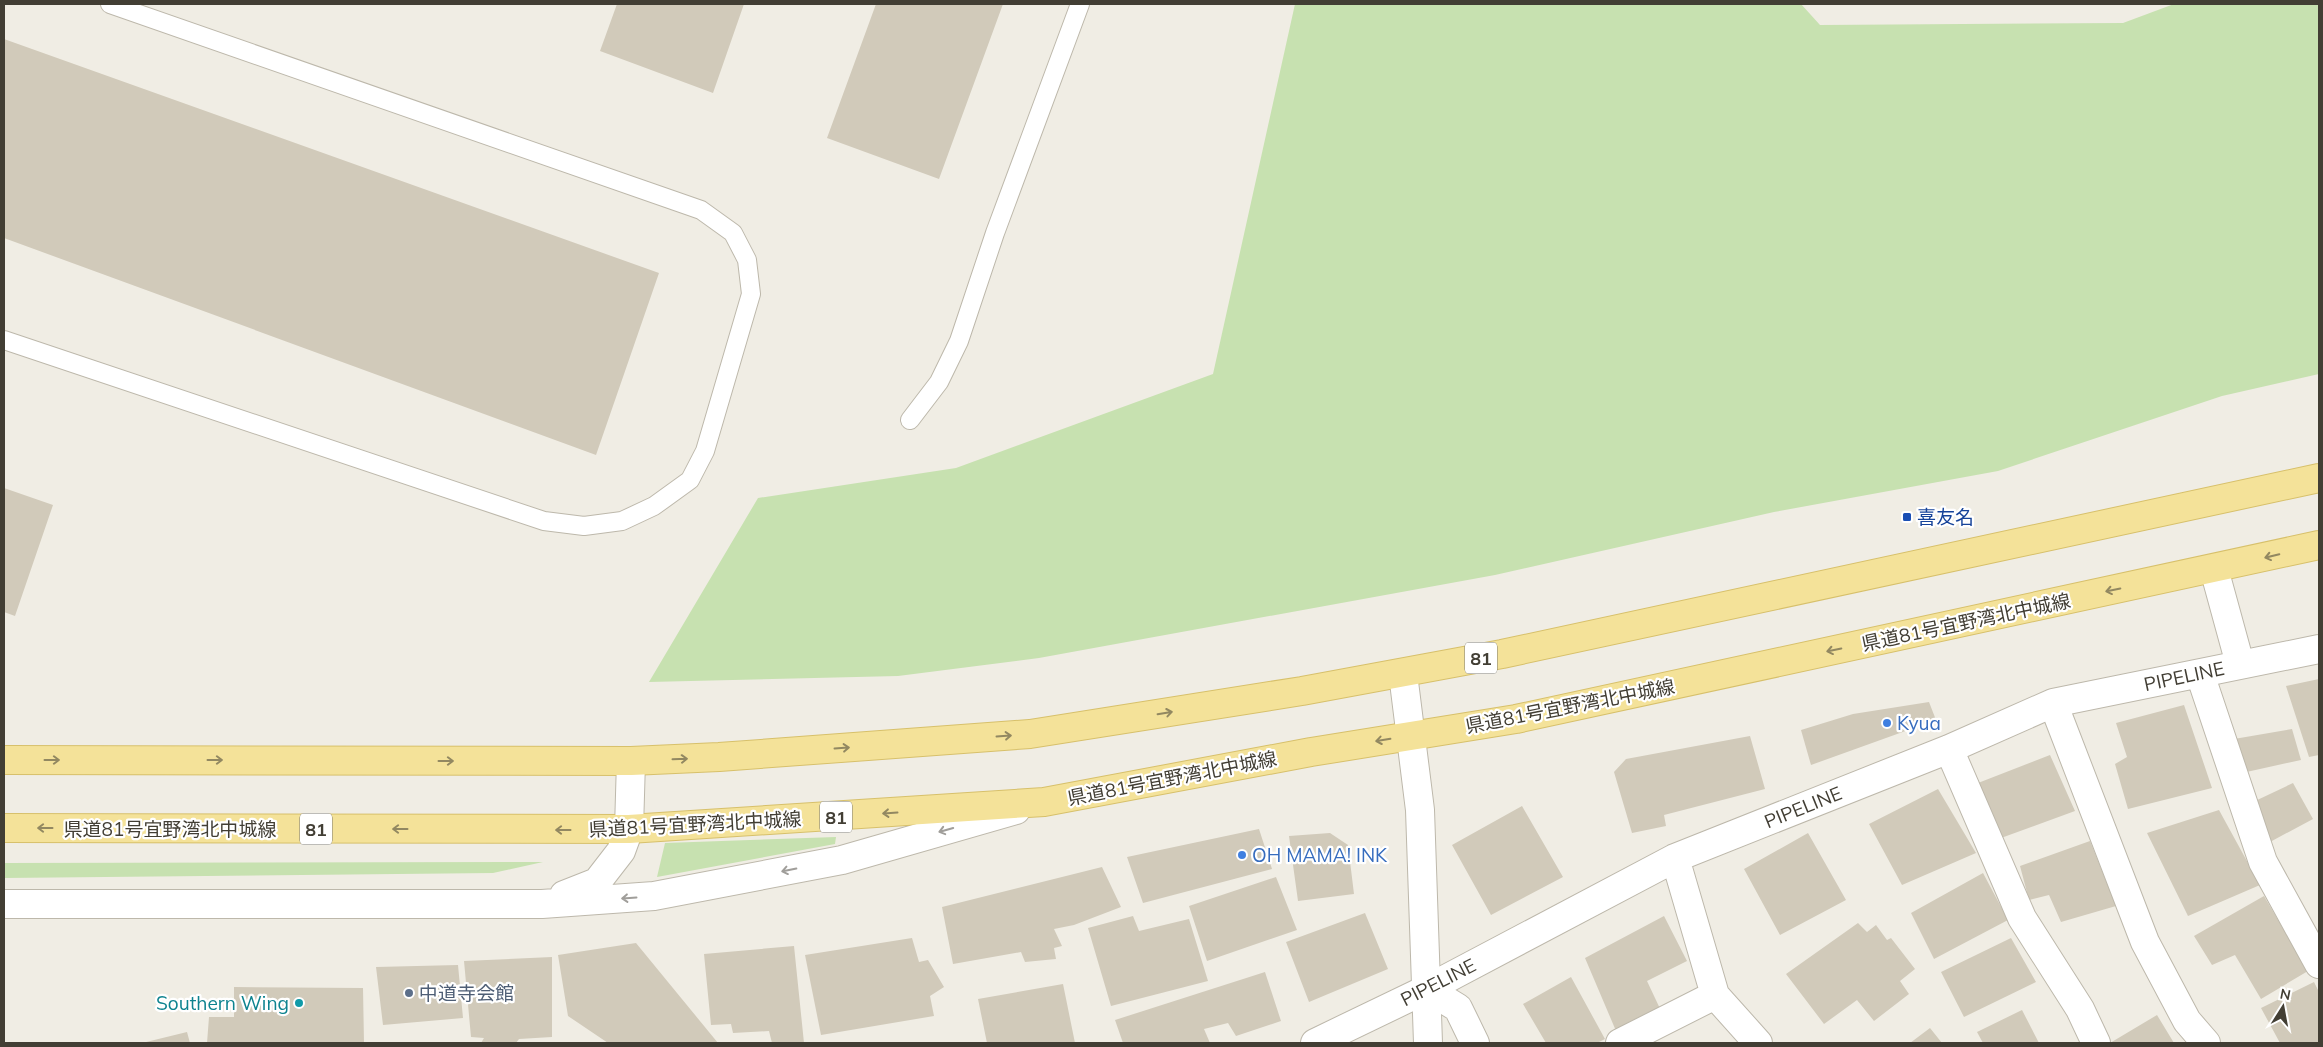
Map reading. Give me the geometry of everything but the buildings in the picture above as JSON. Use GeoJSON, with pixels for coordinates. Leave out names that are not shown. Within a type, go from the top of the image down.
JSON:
{"type":"FeatureCollection","features":[{"type":"Feature","properties":{"kind":"main road","name":"81"},"geometry":{"type":"LineString","coordinates":[[4,760],[632,761],[719,757],[1030,734],[1403,674],[2319,478]]}},
{"type":"Feature","properties":{"kind":"main road","name":"県道81号宜野湾北中城線"},"geometry":{"type":"LineString","coordinates":[[4,828],[629,830],[1044,802],[1311,752],[1516,719],[2319,545]]}},
{"type":"Feature","properties":{"kind":"street"},"geometry":{"type":"LineString","coordinates":[[2214,569],[2240,664]]}},
{"type":"Feature","properties":{"kind":"street","name":"PIPELINE"},"geometry":{"type":"LineString","coordinates":[[1315,1043],[1427,989],[1674,858],[1949,749],[2053,703],[2319,649]]}},
{"type":"Feature","properties":{"kind":"street"},"geometry":{"type":"LineString","coordinates":[[1403,674],[1420,810],[1428,1043]]}},
{"type":"Feature","properties":{"kind":"street"},"geometry":{"type":"LineString","coordinates":[[2200,674],[2263,862],[2319,964]]}},
{"type":"Feature","properties":{"kind":"street"},"geometry":{"type":"LineString","coordinates":[[2053,703],[2146,942],[2187,1021],[2206,1043]]}},
{"type":"Feature","properties":{"kind":"street"},"geometry":{"type":"LineString","coordinates":[[1949,749],[2022,918],[2080,1009],[2096,1043]]}},
{"type":"Feature","properties":{"kind":"street"},"geometry":{"type":"LineString","coordinates":[[542,904],[597,882],[621,852],[629,830],[632,761]]}},
{"type":"Feature","properties":{"kind":"street"},"geometry":{"type":"LineString","coordinates":[[4,904],[542,904],[654,896],[842,860],[1044,802]]}},
{"type":"Feature","properties":{"kind":"street"},"geometry":{"type":"LineString","coordinates":[[1674,858],[1715,995],[1758,1043]]}},
{"type":"Feature","properties":{"kind":"street"},"geometry":{"type":"LineString","coordinates":[[1427,989],[1458,1008],[1475,1043]]}},
{"type":"Feature","properties":{"kind":"street"},"geometry":{"type":"LineString","coordinates":[[1620,1043],[1715,995]]}},
{"type":"Feature","properties":{"kind":"lane"},"geometry":{"type":"LineString","coordinates":[[4,340],[544,521],[584,526],[622,522],[654,506],[690,480],[705,452],[751,294],[748,260],[733,233],[701,210],[110,4]]}},
{"type":"Feature","properties":{"kind":"lane"},"geometry":{"type":"LineString","coordinates":[[910,420],[939,382],[958,341],[988,251],[1080,4]]}},
{"type":"Feature","properties":{"kind":"green space"},"geometry":{"type":"Polygon","coordinates":[[[1295,4],[1801,4],[1820,25],[2123,23],[2174,4],[2319,4],[2319,374],[2222,396],[1998,471],[1774,512],[1495,575],[1039,658],[898,676],[649,682],[758,498],[956,468],[1213,374],[1295,4]]]}},
{"type":"Feature","properties":{"kind":"green space"},"geometry":{"type":"Polygon","coordinates":[[[836,837],[835,844],[657,877],[665,843],[836,837]]]}},
{"type":"Feature","properties":{"kind":"green space"},"geometry":{"type":"Polygon","coordinates":[[[543,862],[493,873],[4,878],[4,863],[543,862]]]}},
{"type":"Feature","properties":{"kind":"place","name":"喜友名"},"geometry":{"type":"Point","coordinates":[1907,517]}},
{"type":"Feature","properties":{"kind":"place","name":"Kyua"},"geometry":{"type":"Point","coordinates":[1887,723]}},
{"type":"Feature","properties":{"kind":"place","name":"OH MAMA! INK"},"geometry":{"type":"Point","coordinates":[1242,855]}},
{"type":"Feature","properties":{"kind":"place","name":"中道寺会館"},"geometry":{"type":"Point","coordinates":[409,993]}},
{"type":"Feature","properties":{"kind":"place","name":"Southern Wing"},"geometry":{"type":"Point","coordinates":[299,1003]}}]}
